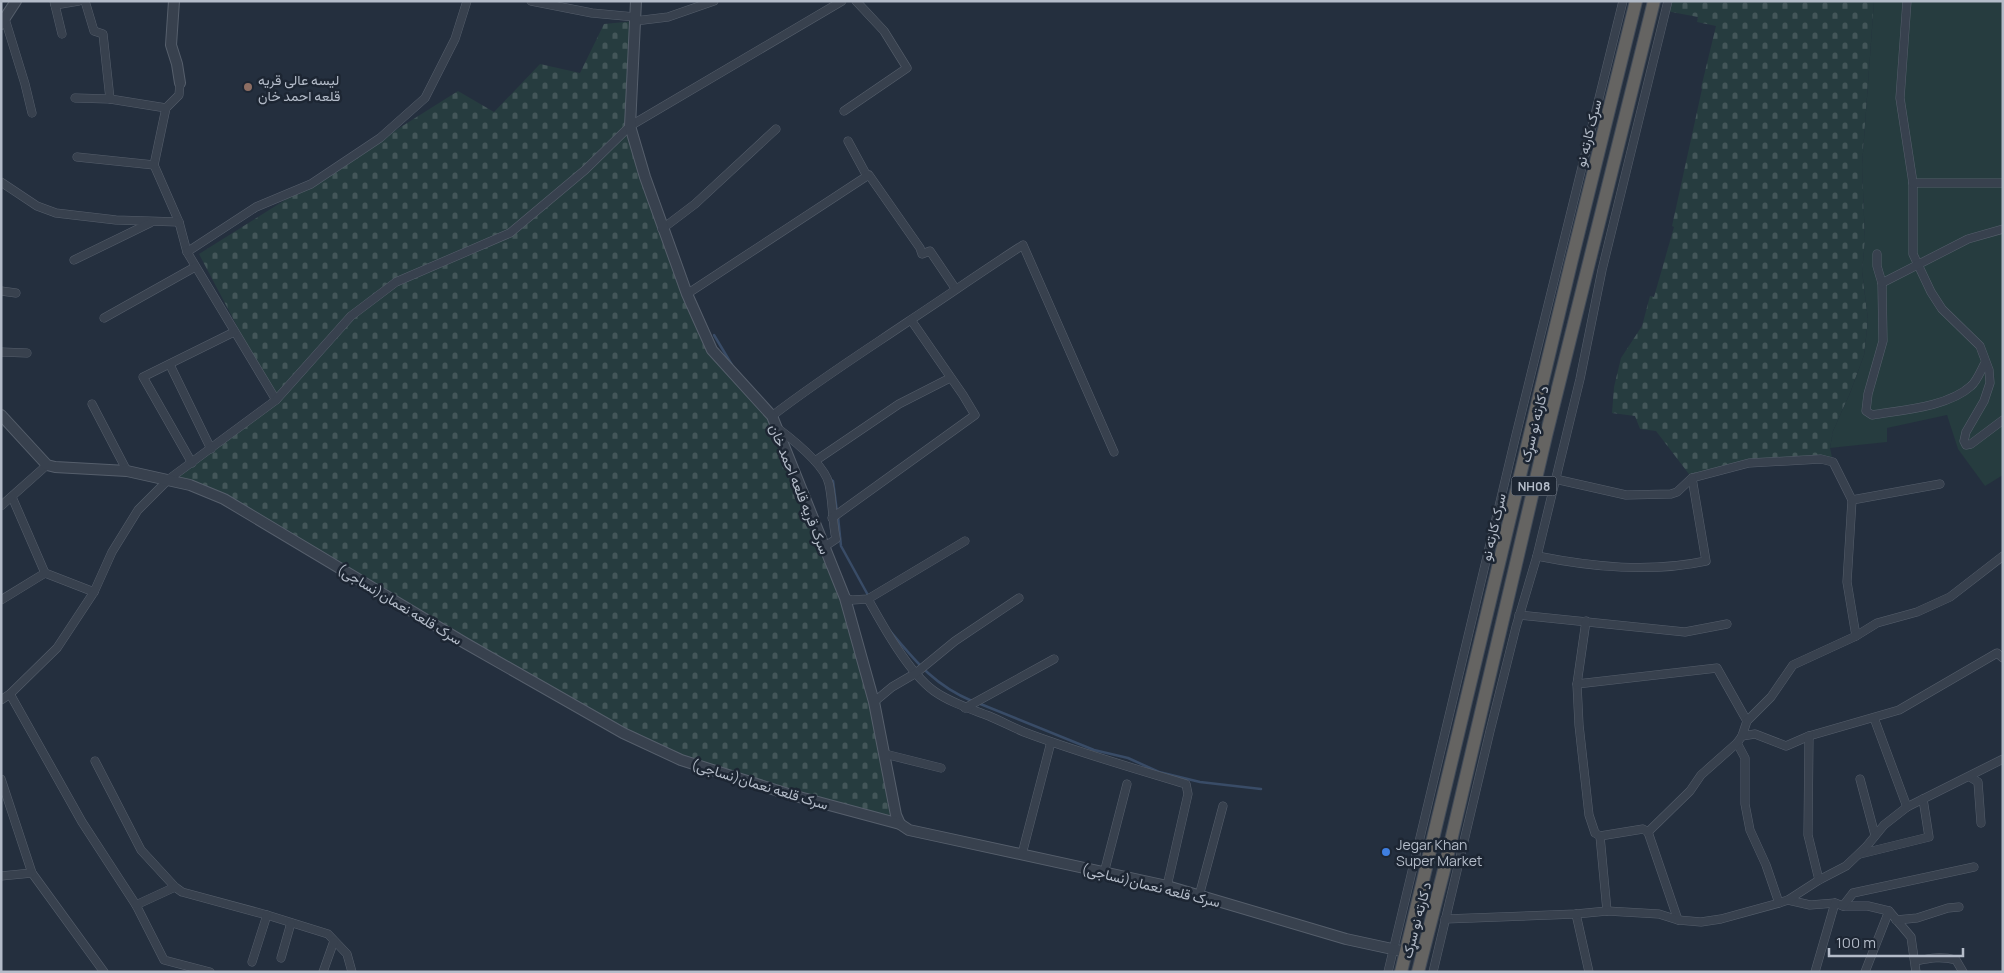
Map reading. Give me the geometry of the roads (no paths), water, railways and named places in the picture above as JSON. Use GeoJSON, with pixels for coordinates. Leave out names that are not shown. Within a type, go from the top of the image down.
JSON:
{"type":"FeatureCollection","features":[{"type":"Feature","properties":{"kind":"highway","name":"سرک کارته نو"},"geometry":{"type":"LineString","coordinates":[[1401,972],[1399,950],[1419,899],[1568,272],[1636,1]]}},
{"type":"Feature","properties":{"kind":"highway","name":"د کارته نو سړک"},"geometry":{"type":"LineString","coordinates":[[1418,972],[1466,804],[1542,454],[1654,1]]}},
{"type":"Feature","properties":{"kind":"highway"},"geometry":{"type":"LineString","coordinates":[[1627,42],[1644,45]]}},
{"type":"Feature","properties":{"kind":"highway"},"geometry":{"type":"LineString","coordinates":[[1419,899],[1436,904]]}},
{"type":"Feature","properties":{"kind":"street"},"geometry":{"type":"LineString","coordinates":[[16,1],[3,22],[26,84],[32,112]]}},
{"type":"Feature","properties":{"kind":"street"},"geometry":{"type":"LineString","coordinates":[[62,34],[54,3],[79,1]]}},
{"type":"Feature","properties":{"kind":"street"},"geometry":{"type":"LineString","coordinates":[[86,1],[94,31],[103,34],[110,99]]}},
{"type":"Feature","properties":{"kind":"street"},"geometry":{"type":"LineString","coordinates":[[174,1],[171,45],[177,64],[180,83],[179,95],[166,108],[154,165],[179,222],[187,252],[276,400]]}},
{"type":"Feature","properties":{"kind":"street"},"geometry":{"type":"LineString","coordinates":[[187,252],[256,207],[311,184],[380,138],[425,98],[455,39],[467,1]]}},
{"type":"Feature","properties":{"kind":"street"},"geometry":{"type":"LineString","coordinates":[[531,1],[635,19],[668,17],[714,1]]}},
{"type":"Feature","properties":{"kind":"street","name":"سرک قریه قلعه احمد خان"},"geometry":{"type":"LineString","coordinates":[[636,1],[630,126],[662,229],[687,294],[712,350],[773,421],[845,598],[874,702],[896,815],[900,824]]}},
{"type":"Feature","properties":{"kind":"street"},"geometry":{"type":"LineString","coordinates":[[1,700],[10,694],[56,648],[94,592],[112,552],[138,510],[169,479],[276,400],[351,316],[396,282],[510,233],[585,170],[630,126],[842,1]]}},
{"type":"Feature","properties":{"kind":"street"},"geometry":{"type":"LineString","coordinates":[[844,111],[907,68],[884,32],[856,1]]}},
{"type":"Feature","properties":{"kind":"street"},"geometry":{"type":"LineString","coordinates":[[1388,972],[1399,950],[1516,435],[1623,1]]}},
{"type":"Feature","properties":{"kind":"street"},"geometry":{"type":"LineString","coordinates":[[1432,972],[1445,919],[1466,804],[1537,556],[1580,379],[1602,270],[1668,1]]}},
{"type":"Feature","properties":{"kind":"street"},"geometry":{"type":"LineString","coordinates":[[1906,1],[1900,98],[1913,183],[1913,254],[1942,309],[1980,346],[1989,370],[1990,383],[1984,401],[1966,432],[1964,441],[1966,445],[1971,444],[2003,420]]}},
{"type":"Feature","properties":{"kind":"street"},"geometry":{"type":"LineString","coordinates":[[75,98],[110,99],[166,108]]}},
{"type":"Feature","properties":{"kind":"street"},"geometry":{"type":"LineString","coordinates":[[662,229],[695,204],[776,129]]}},
{"type":"Feature","properties":{"kind":"street"},"geometry":{"type":"LineString","coordinates":[[848,141],[867,176],[869,175],[892,207],[920,248],[922,254],[930,251],[955,288]]}},
{"type":"Feature","properties":{"kind":"street"},"geometry":{"type":"LineString","coordinates":[[77,157],[154,165]]}},
{"type":"Feature","properties":{"kind":"street"},"geometry":{"type":"LineString","coordinates":[[687,294],[867,176]]}},
{"type":"Feature","properties":{"kind":"street"},"geometry":{"type":"LineString","coordinates":[[1,182],[37,206],[56,213],[81,217],[179,222]]}},
{"type":"Feature","properties":{"kind":"street"},"geometry":{"type":"LineString","coordinates":[[1913,183],[2003,183]]}},
{"type":"Feature","properties":{"kind":"street"},"geometry":{"type":"LineString","coordinates":[[74,260],[152,222]]}},
{"type":"Feature","properties":{"kind":"street"},"geometry":{"type":"LineString","coordinates":[[1882,284],[1968,239],[2003,229]]}},
{"type":"Feature","properties":{"kind":"street"},"geometry":{"type":"LineString","coordinates":[[824,547],[836,539],[829,482],[815,461],[773,421],[806,390],[955,288],[1022,245],[1114,452]]}},
{"type":"Feature","properties":{"kind":"street"},"geometry":{"type":"LineString","coordinates":[[1877,254],[1877,266],[1882,284],[1883,341],[1868,394],[1866,411],[1872,415],[1885,413],[1937,403],[1957,396],[1972,385],[1986,363]]}},
{"type":"Feature","properties":{"kind":"street"},"geometry":{"type":"LineString","coordinates":[[104,318],[195,266]]}},
{"type":"Feature","properties":{"kind":"street"},"geometry":{"type":"LineString","coordinates":[[1,291],[16,293]]}},
{"type":"Feature","properties":{"kind":"street"},"geometry":{"type":"LineString","coordinates":[[832,518],[975,415],[910,320]]}},
{"type":"Feature","properties":{"kind":"street"},"geometry":{"type":"LineString","coordinates":[[192,463],[143,377],[234,332]]}},
{"type":"Feature","properties":{"kind":"street"},"geometry":{"type":"LineString","coordinates":[[1,352],[27,353]]}},
{"type":"Feature","properties":{"kind":"street"},"geometry":{"type":"LineString","coordinates":[[170,364],[211,449]]}},
{"type":"Feature","properties":{"kind":"street"},"geometry":{"type":"LineString","coordinates":[[815,461],[899,404],[950,378]]}},
{"type":"Feature","properties":{"kind":"street"},"geometry":{"type":"LineString","coordinates":[[92,404],[127,471]]}},
{"type":"Feature","properties":{"kind":"street"},"geometry":{"type":"LineString","coordinates":[[1,415],[47,465],[127,471],[169,479]]}},
{"type":"Feature","properties":{"kind":"street"},"geometry":{"type":"LineString","coordinates":[[1555,479],[1626,495],[1674,494],[1692,478],[1749,462],[1821,459],[1833,462],[1852,500],[1847,582],[1856,636]]}},
{"type":"Feature","properties":{"kind":"street"},"geometry":{"type":"LineString","coordinates":[[1,506],[47,465]]}},
{"type":"Feature","properties":{"kind":"street"},"geometry":{"type":"LineString","coordinates":[[1537,556],[1578,564],[1618,567],[1678,567],[1706,561],[1692,478]]}},
{"type":"Feature","properties":{"kind":"street","name":"سرک قلعه نعمان(نساجی)"},"geometry":{"type":"LineString","coordinates":[[169,479],[224,498],[465,643],[623,733],[690,763],[788,794],[900,824],[909,830],[1167,886],[1346,938],[1399,950]]}},
{"type":"Feature","properties":{"kind":"street"},"geometry":{"type":"LineString","coordinates":[[1852,500],[1940,484]]}},
{"type":"Feature","properties":{"kind":"street"},"geometry":{"type":"LineString","coordinates":[[12,497],[45,573],[94,592]]}},
{"type":"Feature","properties":{"kind":"street"},"geometry":{"type":"LineString","coordinates":[[845,598],[868,599],[965,541]]}},
{"type":"Feature","properties":{"kind":"street"},"geometry":{"type":"LineString","coordinates":[[1648,832],[1690,790],[1701,775],[1739,739],[1747,721],[1771,697],[1793,664],[1856,636],[1877,623],[1917,612],[1950,597],[2003,556]]}},
{"type":"Feature","properties":{"kind":"street"},"geometry":{"type":"LineString","coordinates":[[1,600],[45,573]]}},
{"type":"Feature","properties":{"kind":"street"},"geometry":{"type":"LineString","coordinates":[[874,702],[892,687],[916,673],[955,641],[1019,598]]}},
{"type":"Feature","properties":{"kind":"street"},"geometry":{"type":"LineString","coordinates":[[868,599],[916,673],[934,691],[966,708],[1051,742],[1186,784],[1188,794],[1167,886]]}},
{"type":"Feature","properties":{"kind":"street"},"geometry":{"type":"LineString","coordinates":[[1519,615],[1685,632],[1727,624]]}},
{"type":"Feature","properties":{"kind":"street"},"geometry":{"type":"LineString","coordinates":[[1586,621],[1577,684],[1579,725],[1589,815],[1595,833],[1600,836],[1643,829],[1648,832],[1678,920]]}},
{"type":"Feature","properties":{"kind":"street"},"geometry":{"type":"LineString","coordinates":[[1739,739],[1755,734],[1786,746],[1808,736],[1899,710],[1997,653],[2003,658]]}},
{"type":"Feature","properties":{"kind":"street"},"geometry":{"type":"LineString","coordinates":[[966,708],[1054,659]]}},
{"type":"Feature","properties":{"kind":"street"},"geometry":{"type":"LineString","coordinates":[[1577,684],[1717,668],[1747,721]]}},
{"type":"Feature","properties":{"kind":"street"},"geometry":{"type":"LineString","coordinates":[[10,694],[89,834],[136,905],[164,960],[210,972]]}},
{"type":"Feature","properties":{"kind":"street"},"geometry":{"type":"LineString","coordinates":[[1874,718],[1907,808]]}},
{"type":"Feature","properties":{"kind":"street"},"geometry":{"type":"LineString","coordinates":[[1808,736],[1808,835],[1819,880]]}},
{"type":"Feature","properties":{"kind":"street"},"geometry":{"type":"LineString","coordinates":[[1739,739],[1745,758],[1745,804],[1750,830],[1766,865],[1779,903]]}},
{"type":"Feature","properties":{"kind":"street"},"geometry":{"type":"LineString","coordinates":[[1022,854],[1051,742]]}},
{"type":"Feature","properties":{"kind":"street"},"geometry":{"type":"LineString","coordinates":[[885,754],[941,768]]}},
{"type":"Feature","properties":{"kind":"street"},"geometry":{"type":"LineString","coordinates":[[95,761],[141,850],[175,887],[182,892],[328,934],[347,954],[352,972]]}},
{"type":"Feature","properties":{"kind":"street"},"geometry":{"type":"LineString","coordinates":[[1445,919],[1576,914],[1607,910],[1660,914],[1678,920],[1701,922],[1721,919],[1788,900],[1819,880],[1846,866],[1884,825],[1923,798],[2000,761],[2003,770]]}},
{"type":"Feature","properties":{"kind":"street"},"geometry":{"type":"LineString","coordinates":[[1970,777],[1978,782],[1981,822]]}},
{"type":"Feature","properties":{"kind":"street"},"geometry":{"type":"LineString","coordinates":[[1,779],[32,872],[104,972]]}},
{"type":"Feature","properties":{"kind":"street"},"geometry":{"type":"LineString","coordinates":[[1860,779],[1875,835]]}},
{"type":"Feature","properties":{"kind":"street"},"geometry":{"type":"LineString","coordinates":[[1104,873],[1127,784]]}},
{"type":"Feature","properties":{"kind":"street"},"geometry":{"type":"LineString","coordinates":[[1859,854],[1929,837],[1923,798]]}},
{"type":"Feature","properties":{"kind":"street"},"geometry":{"type":"LineString","coordinates":[[1200,896],[1223,806]]}},
{"type":"Feature","properties":{"kind":"street"},"geometry":{"type":"LineString","coordinates":[[1600,836],[1607,910]]}},
{"type":"Feature","properties":{"kind":"street"},"geometry":{"type":"LineString","coordinates":[[1814,972],[1839,905],[1853,893],[1974,867]]}},
{"type":"Feature","properties":{"kind":"street"},"geometry":{"type":"LineString","coordinates":[[1,876],[32,872]]}},
{"type":"Feature","properties":{"kind":"street"},"geometry":{"type":"LineString","coordinates":[[136,905],[175,887]]}},
{"type":"Feature","properties":{"kind":"street"},"geometry":{"type":"LineString","coordinates":[[1788,900],[1810,905],[1868,906],[1889,911],[1911,937],[1916,961],[1916,972]]}},
{"type":"Feature","properties":{"kind":"street"},"geometry":{"type":"LineString","coordinates":[[1896,920],[1917,918],[1948,908],[1959,907]]}},
{"type":"Feature","properties":{"kind":"street"},"geometry":{"type":"LineString","coordinates":[[1865,972],[1889,911]]}},
{"type":"Feature","properties":{"kind":"street"},"geometry":{"type":"LineString","coordinates":[[1576,914],[1589,972]]}},
{"type":"Feature","properties":{"kind":"street"},"geometry":{"type":"LineString","coordinates":[[252,962],[267,915]]}},
{"type":"Feature","properties":{"kind":"street"},"geometry":{"type":"LineString","coordinates":[[281,958],[291,923]]}},
{"type":"Feature","properties":{"kind":"street"},"geometry":{"type":"LineString","coordinates":[[323,972],[334,941]]}},
{"type":"Feature","properties":{"kind":"street"},"geometry":{"type":"LineString","coordinates":[[1916,961],[1935,956],[1944,957],[1956,960],[1963,972]]}},
{"type":"Feature","properties":{"kind":"waterway"},"geometry":{"type":"LineString","coordinates":[[714,335],[732,365]]}},
{"type":"Feature","properties":{"kind":"waterway"},"geometry":{"type":"LineString","coordinates":[[830,479],[833,481],[837,512]]}},
{"type":"Feature","properties":{"kind":"waterway"},"geometry":{"type":"LineString","coordinates":[[838,517],[841,546],[869,597]]}},
{"type":"Feature","properties":{"kind":"waterway"},"geometry":{"type":"LineString","coordinates":[[890,631],[926,672],[947,688],[972,701]]}},
{"type":"Feature","properties":{"kind":"waterway"},"geometry":{"type":"LineString","coordinates":[[978,703],[1094,750],[1128,758],[1159,772],[1200,782],[1261,789]]}},
{"type":"Feature","properties":{"kind":"place","name":"لیسه عالی قریه قلعه احمد خان"},"geometry":{"type":"Point","coordinates":[248,87]}},
{"type":"Feature","properties":{"kind":"place","name":"Jegar Khan Super Market"},"geometry":{"type":"Point","coordinates":[1386,852]}}]}
